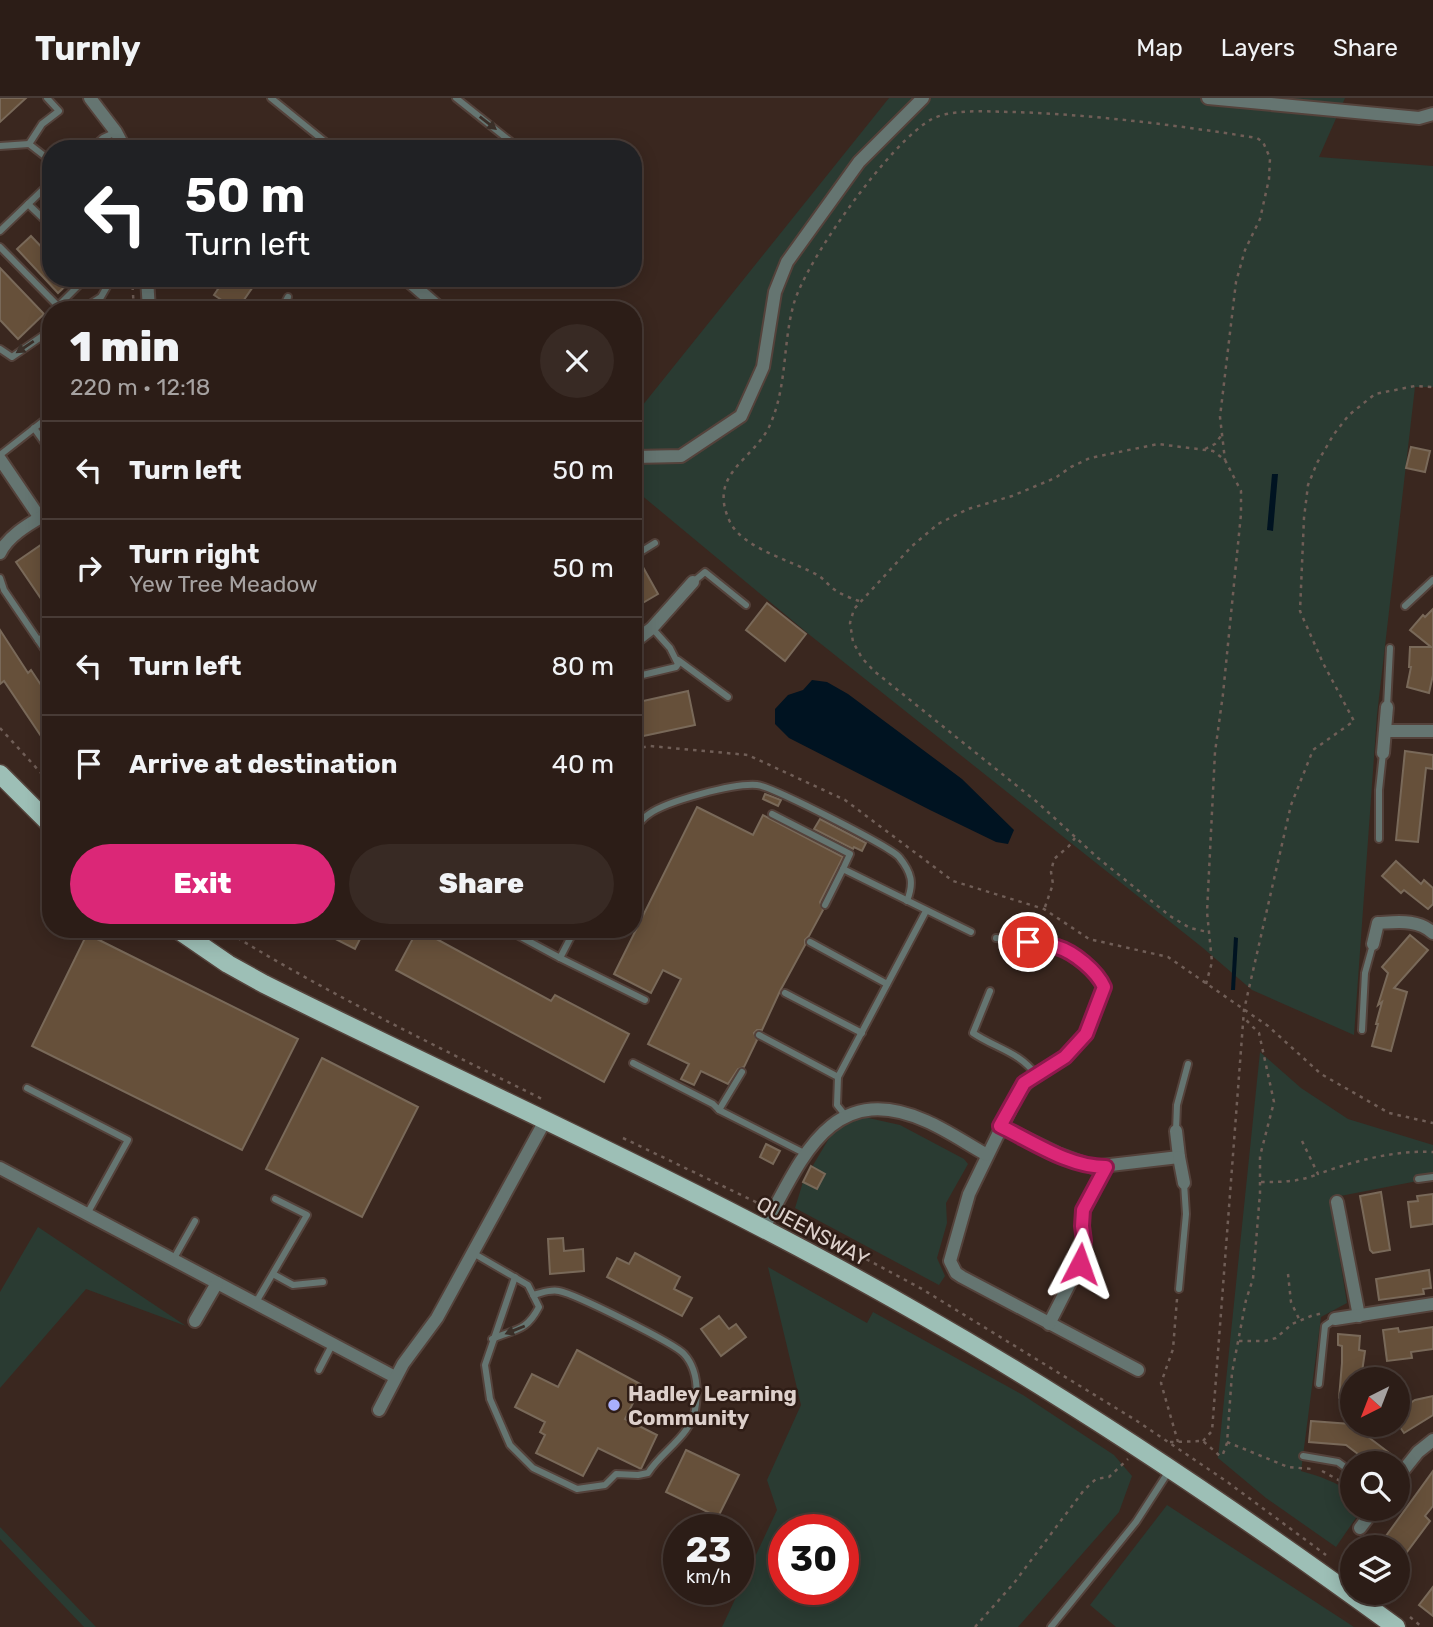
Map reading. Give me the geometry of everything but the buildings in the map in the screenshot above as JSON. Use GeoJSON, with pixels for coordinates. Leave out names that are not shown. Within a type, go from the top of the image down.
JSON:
{"type":"FeatureCollection","features":[{"type":"Feature","properties":{"kind":"main road"},"geometry":{"type":"LineString","coordinates":[[0,774],[42,816]]}},
{"type":"Feature","properties":{"kind":"main road","name":"QUEENSWAY"},"geometry":{"type":"LineString","coordinates":[[190,938],[264,984],[546,1119],[763,1229],[919,1313],[1073,1406],[1219,1501],[1396,1627]]}},
{"type":"Feature","properties":{"kind":"street"},"geometry":{"type":"LineString","coordinates":[[90,98],[120,140]]}},
{"type":"Feature","properties":{"kind":"street"},"geometry":{"type":"LineString","coordinates":[[642,457],[681,456],[741,416],[763,367],[775,292],[787,262],[859,162],[923,98]]}},
{"type":"Feature","properties":{"kind":"street"},"geometry":{"type":"LineString","coordinates":[[1208,98],[1419,118],[1433,114]]}},
{"type":"Feature","properties":{"kind":"street"},"geometry":{"type":"LineString","coordinates":[[415,287],[432,301]]}},
{"type":"Feature","properties":{"kind":"street"},"geometry":{"type":"LineString","coordinates":[[0,457],[42,511]]}},
{"type":"Feature","properties":{"kind":"street"},"geometry":{"type":"LineString","coordinates":[[0,553],[18,532],[42,517]]}},
{"type":"Feature","properties":{"kind":"street"},"geometry":{"type":"LineString","coordinates":[[642,636],[693,582]]}},
{"type":"Feature","properties":{"kind":"street"},"geometry":{"type":"LineString","coordinates":[[1383,753],[1387,706]]}},
{"type":"Feature","properties":{"kind":"street"},"geometry":{"type":"LineString","coordinates":[[1386,731],[1433,732]]}},
{"type":"Feature","properties":{"kind":"street"},"geometry":{"type":"LineString","coordinates":[[1373,944],[1378,923],[1409,921],[1433,933]]}},
{"type":"Feature","properties":{"kind":"street"},"geometry":{"type":"LineString","coordinates":[[1104,987],[1086,1034],[1065,1057],[1024,1083],[1000,1126],[964,1205],[950,1261],[962,1278],[1138,1370]]}},
{"type":"Feature","properties":{"kind":"street"},"geometry":{"type":"LineString","coordinates":[[763,1229],[806,1154],[821,1134],[845,1115],[881,1108],[902,1113],[926,1121],[987,1155]]}},
{"type":"Feature","properties":{"kind":"street"},"geometry":{"type":"LineString","coordinates":[[379,1410],[410,1353],[437,1318],[546,1119]]}},
{"type":"Feature","properties":{"kind":"street"},"geometry":{"type":"LineString","coordinates":[[1000,1126],[1074,1161],[1093,1167],[1179,1157]]}},
{"type":"Feature","properties":{"kind":"street"},"geometry":{"type":"LineString","coordinates":[[1176,1131],[1184,1183]]}},
{"type":"Feature","properties":{"kind":"street"},"geometry":{"type":"LineString","coordinates":[[1049,1324],[1080,1264],[1084,1241],[1083,1210],[1106,1167]]}},
{"type":"Feature","properties":{"kind":"street"},"geometry":{"type":"LineString","coordinates":[[0,1168],[395,1377]]}},
{"type":"Feature","properties":{"kind":"street"},"geometry":{"type":"LineString","coordinates":[[1337,1202],[1359,1315]]}},
{"type":"Feature","properties":{"kind":"street"},"geometry":{"type":"LineString","coordinates":[[195,1321],[217,1283]]}},
{"type":"Feature","properties":{"kind":"street"},"geometry":{"type":"LineString","coordinates":[[1335,1319],[1433,1304]]}},
{"type":"Feature","properties":{"kind":"street"},"geometry":{"type":"LineString","coordinates":[[1410,1462],[1433,1440]]}},
{"type":"Feature","properties":{"kind":"street"},"geometry":{"type":"LineString","coordinates":[[1360,1528],[1366,1521]]}},
{"type":"Feature","properties":{"kind":"lane"},"geometry":{"type":"LineString","coordinates":[[29,144],[42,124],[59,111],[47,98]]}},
{"type":"Feature","properties":{"kind":"lane"},"geometry":{"type":"LineString","coordinates":[[271,98],[323,140]]}},
{"type":"Feature","properties":{"kind":"lane"},"geometry":{"type":"LineString","coordinates":[[456,98],[509,140]]}},
{"type":"Feature","properties":{"kind":"lane"},"geometry":{"type":"LineString","coordinates":[[101,140],[116,132]]}},
{"type":"Feature","properties":{"kind":"lane"},"geometry":{"type":"LineString","coordinates":[[0,146],[29,144],[42,154]]}},
{"type":"Feature","properties":{"kind":"lane"},"geometry":{"type":"LineString","coordinates":[[0,231],[42,191]]}},
{"type":"Feature","properties":{"kind":"lane"},"geometry":{"type":"LineString","coordinates":[[28,204],[42,217]]}},
{"type":"Feature","properties":{"kind":"lane"},"geometry":{"type":"LineString","coordinates":[[0,247],[53,301]]}},
{"type":"Feature","properties":{"kind":"lane"},"geometry":{"type":"LineString","coordinates":[[63,301],[77,287]]}},
{"type":"Feature","properties":{"kind":"lane"},"geometry":{"type":"LineString","coordinates":[[95,301],[107,287]]}},
{"type":"Feature","properties":{"kind":"lane"},"geometry":{"type":"LineString","coordinates":[[286,301],[288,297]]}},
{"type":"Feature","properties":{"kind":"lane"},"geometry":{"type":"LineString","coordinates":[[0,349],[12,357],[42,336]]}},
{"type":"Feature","properties":{"kind":"lane"},"geometry":{"type":"LineString","coordinates":[[0,457],[42,422]]}},
{"type":"Feature","properties":{"kind":"lane"},"geometry":{"type":"LineString","coordinates":[[34,428],[42,439]]}},
{"type":"Feature","properties":{"kind":"lane"},"geometry":{"type":"LineString","coordinates":[[642,551],[654,543]]}},
{"type":"Feature","properties":{"kind":"lane"},"geometry":{"type":"LineString","coordinates":[[693,582],[705,572],[746,605]]}},
{"type":"Feature","properties":{"kind":"lane"},"geometry":{"type":"LineString","coordinates":[[0,578],[4,590],[42,646]]}},
{"type":"Feature","properties":{"kind":"lane"},"geometry":{"type":"LineString","coordinates":[[1405,606],[1433,580]]}},
{"type":"Feature","properties":{"kind":"lane"},"geometry":{"type":"LineString","coordinates":[[652,628],[678,660],[728,697]]}},
{"type":"Feature","properties":{"kind":"lane"},"geometry":{"type":"LineString","coordinates":[[38,640],[42,638]]}},
{"type":"Feature","properties":{"kind":"lane"},"geometry":{"type":"LineString","coordinates":[[1387,706],[1390,648]]}},
{"type":"Feature","properties":{"kind":"lane"},"geometry":{"type":"LineString","coordinates":[[642,675],[676,667],[678,660]]}},
{"type":"Feature","properties":{"kind":"lane"},"geometry":{"type":"LineString","coordinates":[[1379,839],[1378,790],[1383,753]]}},
{"type":"Feature","properties":{"kind":"lane"},"geometry":{"type":"LineString","coordinates":[[642,820],[649,813],[687,797],[758,785],[872,838],[898,856],[910,874],[913,887],[907,901]]}},
{"type":"Feature","properties":{"kind":"lane"},"geometry":{"type":"LineString","coordinates":[[772,814],[850,854],[825,905]]}},
{"type":"Feature","properties":{"kind":"lane"},"geometry":{"type":"LineString","coordinates":[[843,869],[971,932]]}},
{"type":"Feature","properties":{"kind":"lane"},"geometry":{"type":"LineString","coordinates":[[845,1115],[836,1105],[838,1077],[926,911]]}},
{"type":"Feature","properties":{"kind":"lane"},"geometry":{"type":"LineString","coordinates":[[523,938],[645,1000]]}},
{"type":"Feature","properties":{"kind":"lane"},"geometry":{"type":"LineString","coordinates":[[560,958],[570,938]]}},
{"type":"Feature","properties":{"kind":"lane"},"geometry":{"type":"LineString","coordinates":[[996,938],[1060,947],[1091,969],[1104,987]]}},
{"type":"Feature","properties":{"kind":"lane"},"geometry":{"type":"LineString","coordinates":[[810,942],[887,984]]}},
{"type":"Feature","properties":{"kind":"lane"},"geometry":{"type":"LineString","coordinates":[[1362,1030],[1365,974],[1373,944]]}},
{"type":"Feature","properties":{"kind":"lane"},"geometry":{"type":"LineString","coordinates":[[989,991],[973,1033],[1018,1056],[1028,1063],[1036,1075]]}},
{"type":"Feature","properties":{"kind":"lane"},"geometry":{"type":"LineString","coordinates":[[785,993],[862,1032]]}},
{"type":"Feature","properties":{"kind":"lane"},"geometry":{"type":"LineString","coordinates":[[759,1035],[838,1077]]}},
{"type":"Feature","properties":{"kind":"lane"},"geometry":{"type":"LineString","coordinates":[[634,1063],[806,1154]]}},
{"type":"Feature","properties":{"kind":"lane"},"geometry":{"type":"LineString","coordinates":[[1176,1131],[1177,1105],[1188,1063]]}},
{"type":"Feature","properties":{"kind":"lane"},"geometry":{"type":"LineString","coordinates":[[719,1110],[741,1072]]}},
{"type":"Feature","properties":{"kind":"lane"},"geometry":{"type":"LineString","coordinates":[[27,1088],[128,1140],[87,1214]]}},
{"type":"Feature","properties":{"kind":"lane"},"geometry":{"type":"LineString","coordinates":[[1418,1179],[1433,1177]]}},
{"type":"Feature","properties":{"kind":"lane"},"geometry":{"type":"LineString","coordinates":[[1179,1289],[1186,1214],[1184,1183]]}},
{"type":"Feature","properties":{"kind":"lane"},"geometry":{"type":"LineString","coordinates":[[256,1304],[307,1214],[275,1199]]}},
{"type":"Feature","properties":{"kind":"lane"},"geometry":{"type":"LineString","coordinates":[[173,1260],[195,1221]]}},
{"type":"Feature","properties":{"kind":"lane"},"geometry":{"type":"LineString","coordinates":[[473,1252],[528,1285],[539,1307],[532,1321],[519,1331],[492,1339]]}},
{"type":"Feature","properties":{"kind":"lane"},"geometry":{"type":"LineString","coordinates":[[273,1274],[293,1285],[323,1282]]}},
{"type":"Feature","properties":{"kind":"lane"},"geometry":{"type":"LineString","coordinates":[[515,1277],[485,1365],[490,1399],[510,1445],[533,1468],[577,1489],[605,1485],[616,1474],[648,1473],[657,1459],[684,1434],[696,1408],[694,1369],[683,1352],[667,1342],[569,1294],[550,1290],[533,1295]]}},
{"type":"Feature","properties":{"kind":"lane"},"geometry":{"type":"LineString","coordinates":[[1319,1384],[1325,1326],[1335,1319]]}},
{"type":"Feature","properties":{"kind":"lane"},"geometry":{"type":"LineString","coordinates":[[319,1370],[332,1345]]}},
{"type":"Feature","properties":{"kind":"lane"},"geometry":{"type":"LineString","coordinates":[[1303,1455],[1340,1463]]}},
{"type":"Feature","properties":{"kind":"lane"},"geometry":{"type":"LineString","coordinates":[[1051,1627],[1136,1522],[1170,1469]]}},
{"type":"Feature","properties":{"kind":"path"},"geometry":{"type":"LineString","coordinates":[[860,602],[836,591],[819,576],[738,534],[730,521],[725,504],[726,484],[734,467],[768,429],[782,389],[794,303],[813,262],[878,170],[913,133],[933,118],[970,111],[1049,113],[1157,122],[1257,138],[1263,142],[1270,158],[1269,179],[1260,219],[1245,250],[1236,282],[1225,364],[1220,417],[1225,460]]}},
{"type":"Feature","properties":{"kind":"path"},"geometry":{"type":"LineString","coordinates":[[1203,1441],[1212,1431],[1244,1010],[1291,805],[1313,750],[1354,720],[1323,663],[1300,611],[1308,485],[1334,434],[1349,415],[1374,394],[1415,386],[1433,387]]}},
{"type":"Feature","properties":{"kind":"path"},"geometry":{"type":"LineString","coordinates":[[1204,450],[1215,444],[1222,433]]}},
{"type":"Feature","properties":{"kind":"path"},"geometry":{"type":"LineString","coordinates":[[1206,984],[1212,962],[1208,932],[1215,752],[1241,514],[1241,491],[1225,460],[1213,451],[1158,444],[1090,458],[1055,478],[1012,496],[968,509],[938,524],[912,547],[854,608],[850,623],[853,642],[874,671],[1037,802],[1075,838],[1170,916],[1189,928],[1208,932]]}},
{"type":"Feature","properties":{"kind":"path"},"geometry":{"type":"LineString","coordinates":[[0,728],[42,774]]}},
{"type":"Feature","properties":{"kind":"path"},"geometry":{"type":"LineString","coordinates":[[642,748],[748,755],[845,800],[953,881],[1044,909],[1089,939],[1168,957],[1268,1026],[1321,1074],[1389,1113],[1433,1123]]}},
{"type":"Feature","properties":{"kind":"path"},"geometry":{"type":"LineString","coordinates":[[1044,909],[1053,884],[1051,872],[1054,859],[1075,838]]}},
{"type":"Feature","properties":{"kind":"path"},"geometry":{"type":"LineString","coordinates":[[1167,1442],[1203,1441],[1220,1456],[1227,1442],[1232,1373],[1246,1300],[1253,1279],[1261,1182],[1260,1156],[1274,1102],[1259,1033],[1244,1018]]}},
{"type":"Feature","properties":{"kind":"path"},"geometry":{"type":"LineString","coordinates":[[1302,1141],[1318,1174]]}},
{"type":"Feature","properties":{"kind":"path"},"geometry":{"type":"LineString","coordinates":[[1261,1182],[1285,1183],[1303,1180],[1377,1157],[1415,1151],[1433,1153]]}},
{"type":"Feature","properties":{"kind":"path"},"geometry":{"type":"LineString","coordinates":[[1288,1275],[1290,1302],[1300,1321]]}},
{"type":"Feature","properties":{"kind":"path"},"geometry":{"type":"LineString","coordinates":[[1178,1442],[1161,1383],[1172,1349],[1179,1289]]}},
{"type":"Feature","properties":{"kind":"path"},"geometry":{"type":"LineString","coordinates":[[1239,1341],[1265,1341],[1276,1338],[1300,1321],[1325,1313],[1335,1319]]}},
{"type":"Feature","properties":{"kind":"path"},"geometry":{"type":"LineString","coordinates":[[1227,1442],[1288,1467],[1320,1470],[1340,1480]]}},
{"type":"Feature","properties":{"kind":"path"},"geometry":{"type":"LineString","coordinates":[[975,1627],[1014,1583],[1084,1490],[1096,1479],[1109,1477],[1124,1465],[1136,1447]]}},
{"type":"Feature","properties":{"kind":"green space"},"geometry":{"type":"Polygon","coordinates":[[[889,98],[1345,98],[1319,157],[1433,166],[1433,387],[1415,387],[1377,715],[1354,1035],[1252,990],[811,636],[642,496],[642,406],[889,98]]]}},
{"type":"Feature","properties":{"kind":"green space"},"geometry":{"type":"Polygon","coordinates":[[[1260,1052],[1301,1088],[1348,1119],[1433,1145],[1433,1178],[1330,1198],[1347,1303],[1321,1317],[1301,1471],[1340,1486],[1340,1521],[1354,1521],[1344,1535],[1340,1535],[1336,1547],[1266,1498],[1218,1458],[1260,1052]]]}},
{"type":"Feature","properties":{"kind":"green space"},"geometry":{"type":"Polygon","coordinates":[[[864,1117],[900,1125],[964,1159],[968,1164],[946,1203],[947,1223],[937,1258],[945,1276],[939,1285],[795,1208],[803,1182],[834,1130],[864,1117]]]}},
{"type":"Feature","properties":{"kind":"green space"},"geometry":{"type":"Polygon","coordinates":[[[38,1227],[186,1326],[86,1289],[0,1388],[0,1292],[38,1227]]]}},
{"type":"Feature","properties":{"kind":"green space"},"geometry":{"type":"Polygon","coordinates":[[[768,1267],[867,1323],[873,1312],[1023,1395],[1114,1455],[1132,1476],[1119,1512],[1018,1627],[722,1627],[732,1605],[754,1605],[754,1559],[768,1529],[768,1605],[859,1605],[859,1514],[775,1514],[777,1510],[767,1480],[801,1405],[768,1267]]]}},
{"type":"Feature","properties":{"kind":"green space"},"geometry":{"type":"Polygon","coordinates":[[[1167,1505],[1354,1627],[1116,1627],[1090,1605],[1167,1505]]]}},
{"type":"Feature","properties":{"kind":"green space"},"geometry":{"type":"Polygon","coordinates":[[[0,1527],[96,1627],[84,1627],[0,1539],[0,1527]]]}},
{"type":"Feature","properties":{"kind":"water"},"geometry":{"type":"Polygon","coordinates":[[[1272,474],[1278,474],[1273,531],[1267,530],[1272,474]]]}},
{"type":"Feature","properties":{"kind":"water"},"geometry":{"type":"Polygon","coordinates":[[[812,680],[827,682],[848,694],[962,779],[1014,830],[1008,844],[996,842],[789,738],[775,724],[775,709],[788,695],[803,690],[812,680]]]}},
{"type":"Feature","properties":{"kind":"water"},"geometry":{"type":"Polygon","coordinates":[[[1234,937],[1238,938],[1235,990],[1231,990],[1234,937]]]}},
{"type":"Feature","properties":{"kind":"place","name":"Hadley Learning Community"},"geometry":{"type":"Point","coordinates":[614,1405]}},
{"type":"Feature","properties":{"kind":"route"},"geometry":{"type":"LineString","coordinates":[[1028,942],[1060,947],[1068,951],[1091,969],[1104,987],[1086,1034],[1065,1057],[1024,1083],[1000,1126],[1074,1161],[1093,1167],[1106,1167],[1083,1210],[1084,1241],[1080,1264]]}}]}
